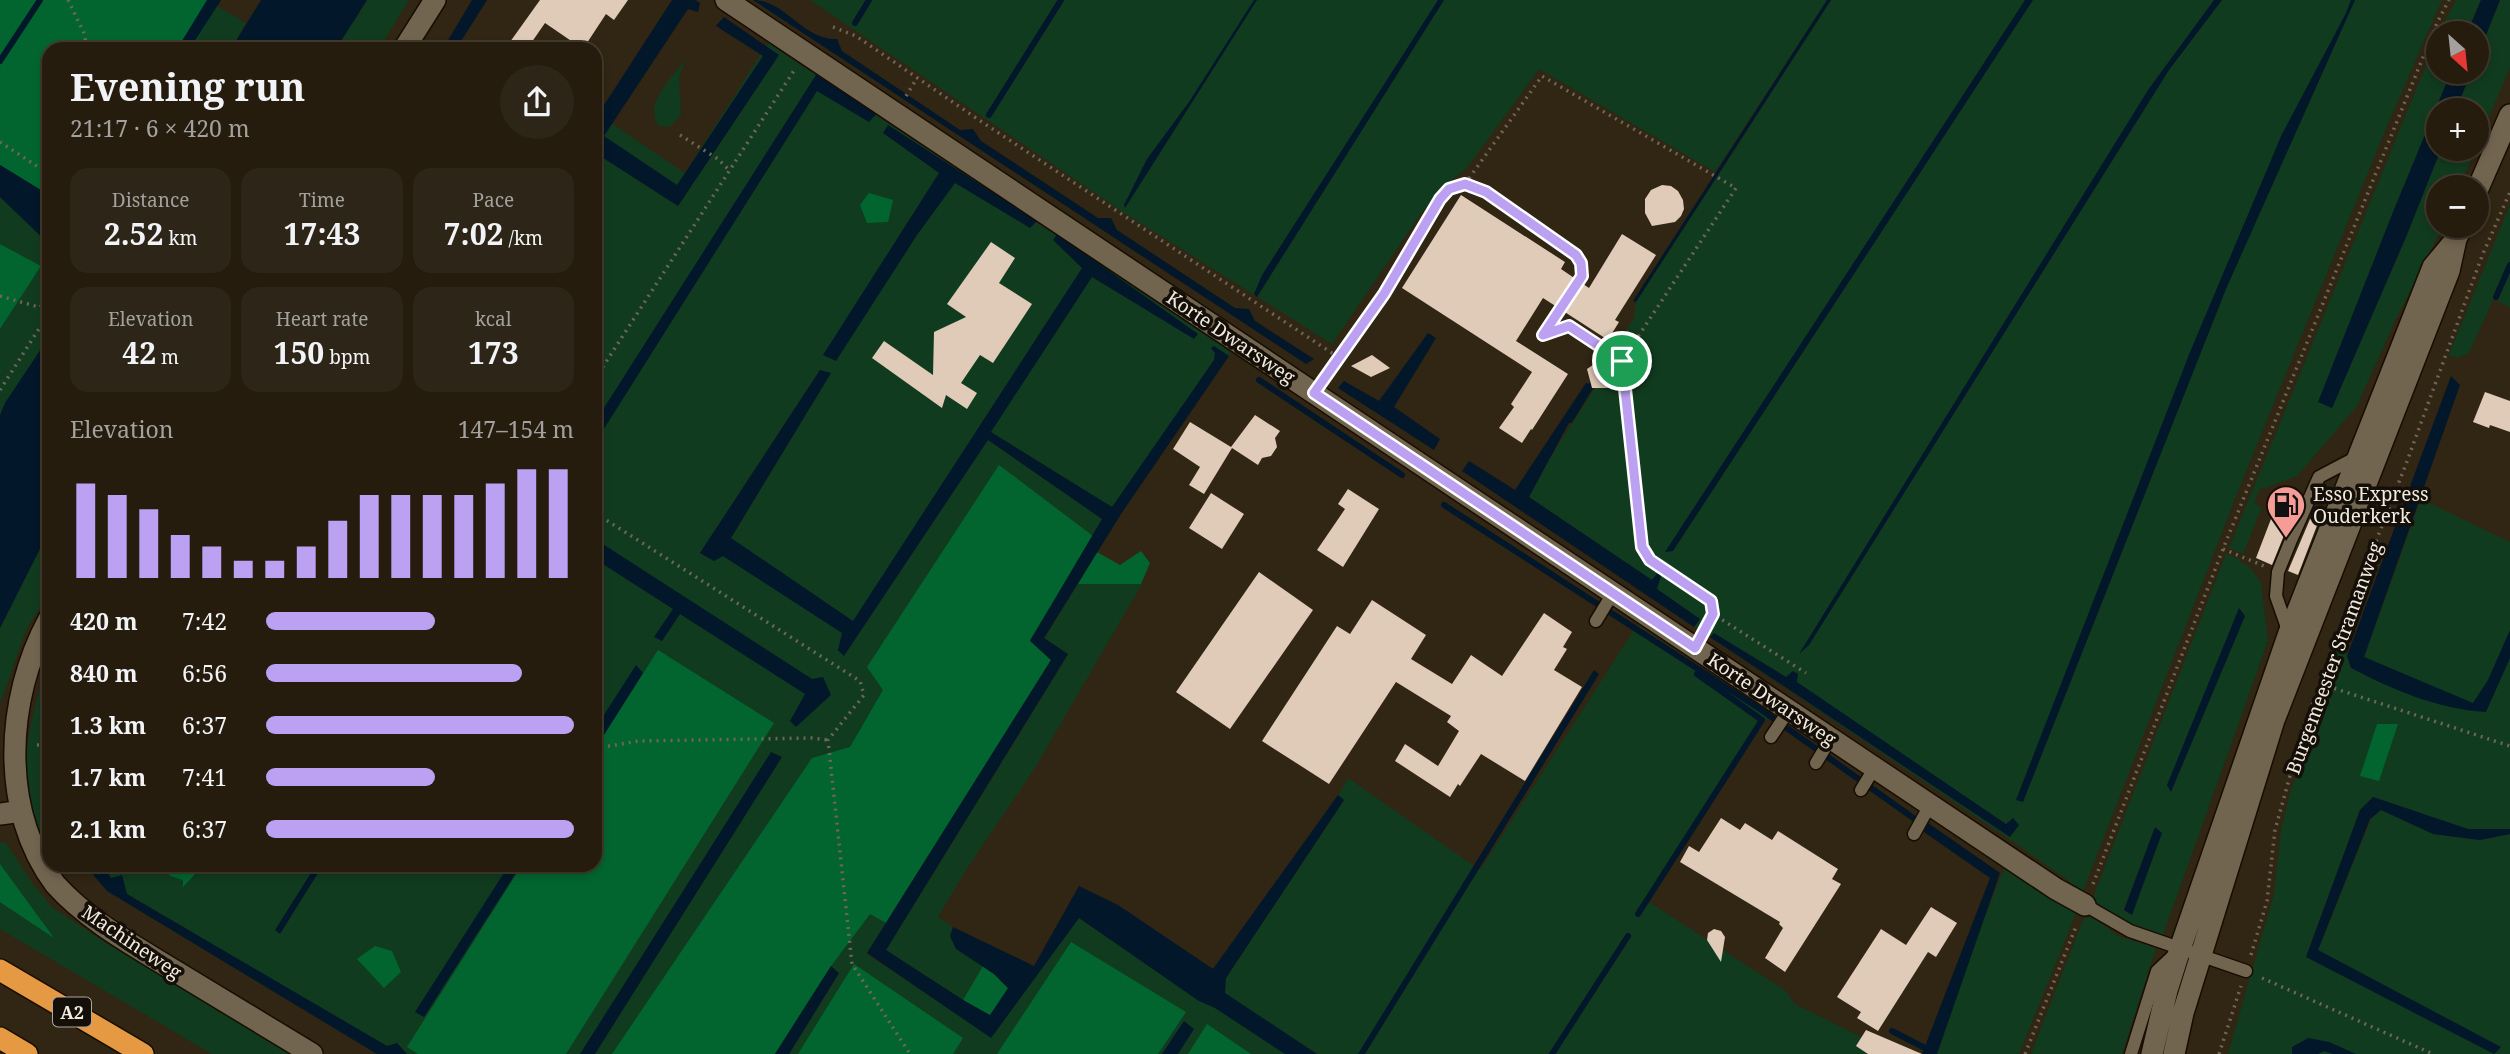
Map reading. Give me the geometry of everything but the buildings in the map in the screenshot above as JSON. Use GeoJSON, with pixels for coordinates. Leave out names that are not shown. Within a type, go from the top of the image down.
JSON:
{"type":"FeatureCollection","features":[{"type":"Feature","properties":{"kind":"highway","name":"A2"},"geometry":{"type":"LineString","coordinates":[[0,970],[143,1054]]}},
{"type":"Feature","properties":{"kind":"highway"},"geometry":{"type":"LineString","coordinates":[[0,1038],[27,1054]]}},
{"type":"Feature","properties":{"kind":"street"},"geometry":{"type":"LineString","coordinates":[[408,42],[435,0]]}},
{"type":"Feature","properties":{"kind":"street","name":"Korte Dwarsweg"},"geometry":{"type":"LineString","coordinates":[[726,0],[1314,393],[1610,598],[1695,648],[1786,715],[1927,810],[2085,905]]}},
{"type":"Feature","properties":{"kind":"street"},"geometry":{"type":"LineString","coordinates":[[2484,175],[2510,115]]}},
{"type":"Feature","properties":{"kind":"street","name":"Burgemeester Stramanweg"},"geometry":{"type":"LineString","coordinates":[[2174,1054],[2183,1013],[2190,952],[2289,633],[2433,267],[2455,238]]}},
{"type":"Feature","properties":{"kind":"street","name":"Burgemeester Stramanweg"},"geometry":{"type":"LineString","coordinates":[[2152,1054],[2167,990],[2190,952],[2274,720],[2449,271],[2457,238]]}},
{"type":"Feature","properties":{"kind":"street","name":"Machineweg"},"geometry":{"type":"LineString","coordinates":[[42,631],[20,695],[10,745],[7,813],[42,864]]}},
{"type":"Feature","properties":{"kind":"street","name":"Machineweg"},"geometry":{"type":"LineString","coordinates":[[47,872],[53,882],[79,907],[121,938],[312,1054]]}},
{"type":"Feature","properties":{"kind":"lane"},"geometry":{"type":"LineString","coordinates":[[2289,633],[2276,596],[2278,572],[2319,477],[2357,457]]}},
{"type":"Feature","properties":{"kind":"lane"},"geometry":{"type":"LineString","coordinates":[[1596,621],[1610,598]]}},
{"type":"Feature","properties":{"kind":"lane"},"geometry":{"type":"LineString","coordinates":[[1771,737],[1786,715]]}},
{"type":"Feature","properties":{"kind":"lane"},"geometry":{"type":"LineString","coordinates":[[1816,763],[1828,743]]}},
{"type":"Feature","properties":{"kind":"lane"},"geometry":{"type":"LineString","coordinates":[[1861,790],[1872,771]]}},
{"type":"Feature","properties":{"kind":"lane"},"geometry":{"type":"LineString","coordinates":[[1914,834],[1927,810]]}},
{"type":"Feature","properties":{"kind":"lane","name":"Korte Dwarsweg"},"geometry":{"type":"LineString","coordinates":[[2085,905],[2130,931],[2246,971]]}},
{"type":"Feature","properties":{"kind":"lane","name":"Burgemeester Stramanweg"},"geometry":{"type":"LineString","coordinates":[[2131,1054],[2157,971],[2190,952]]}},
{"type":"Feature","properties":{"kind":"path"},"geometry":{"type":"LineString","coordinates":[[68,0],[85,35],[86,42]]}},
{"type":"Feature","properties":{"kind":"path"},"geometry":{"type":"LineString","coordinates":[[2025,1054],[2223,550],[2437,23],[2449,0]]}},
{"type":"Feature","properties":{"kind":"path"},"geometry":{"type":"LineString","coordinates":[[833,27],[856,36],[1338,357]]}},
{"type":"Feature","properties":{"kind":"path"},"geometry":{"type":"LineString","coordinates":[[602,369],[806,53]]}},
{"type":"Feature","properties":{"kind":"path"},"geometry":{"type":"LineString","coordinates":[[1314,393],[1384,294],[1440,199],[1449,189],[1465,184],[1542,76],[1736,188],[1622,361],[1642,547],[1650,560],[1711,601],[1713,614],[1695,648]]}},
{"type":"Feature","properties":{"kind":"path"},"geometry":{"type":"LineString","coordinates":[[912,88],[917,78]]}},
{"type":"Feature","properties":{"kind":"path"},"geometry":{"type":"LineString","coordinates":[[680,135],[718,159],[729,170]]}},
{"type":"Feature","properties":{"kind":"path"},"geometry":{"type":"LineString","coordinates":[[0,142],[42,169]]}},
{"type":"Feature","properties":{"kind":"path"},"geometry":{"type":"LineString","coordinates":[[1465,184],[1486,192],[1576,255],[1581,263],[1582,276],[1543,335],[1569,326],[1622,361]]}},
{"type":"Feature","properties":{"kind":"path","name":"Burgemeester Stramanweg"},"geometry":{"type":"LineString","coordinates":[[2219,1054],[2267,901],[2275,830],[2303,729],[2406,464],[2482,256],[2510,192]]}},
{"type":"Feature","properties":{"kind":"path"},"geometry":{"type":"LineString","coordinates":[[0,296],[40,307]]}},
{"type":"Feature","properties":{"kind":"path"},"geometry":{"type":"LineString","coordinates":[[0,390],[42,322]]}},
{"type":"Feature","properties":{"kind":"path"},"geometry":{"type":"LineString","coordinates":[[602,517],[860,681],[864,695],[828,740],[852,964],[910,1054]]}},
{"type":"Feature","properties":{"kind":"path"},"geometry":{"type":"LineString","coordinates":[[2223,550],[2278,572]]}},
{"type":"Feature","properties":{"kind":"path"},"geometry":{"type":"LineString","coordinates":[[1713,614],[1806,673]]}},
{"type":"Feature","properties":{"kind":"path"},"geometry":{"type":"LineString","coordinates":[[2321,684],[2510,746]]}},
{"type":"Feature","properties":{"kind":"path"},"geometry":{"type":"LineString","coordinates":[[602,746],[639,741],[828,740]]}},
{"type":"Feature","properties":{"kind":"path"},"geometry":{"type":"LineString","coordinates":[[2246,971],[2432,1054]]}},
{"type":"Feature","properties":{"kind":"green space"},"geometry":{"type":"Polygon","coordinates":[[[0,0],[207,0],[217,6],[195,42],[42,42],[42,191],[0,165],[0,0]]]}},
{"type":"Feature","properties":{"kind":"green space"},"geometry":{"type":"Polygon","coordinates":[[[367,0],[409,0],[383,42],[340,42],[367,0]]]}},
{"type":"Feature","properties":{"kind":"green space"},"geometry":{"type":"Polygon","coordinates":[[[810,0],[1827,0],[1715,172],[1539,69],[1467,168],[1445,185],[1422,212],[1332,344],[1126,214],[810,0]]]}},
{"type":"Feature","properties":{"kind":"green space"},"geometry":{"type":"Polygon","coordinates":[[[1831,0],[2442,0],[2433,21],[2426,21],[2426,37],[2242,481],[2083,891],[1518,507],[1595,388],[1590,384],[1634,318],[1636,302],[1831,0]]]}},
{"type":"Feature","properties":{"kind":"green space"},"geometry":{"type":"Polygon","coordinates":[[[2456,0],[2481,0],[2472,21],[2445,21],[2456,0]]]}},
{"type":"Feature","properties":{"kind":"green space"},"geometry":{"type":"Polygon","coordinates":[[[2500,0],[2510,0],[2510,68],[2489,117],[2489,98],[2461,98],[2466,84],[2489,84],[2489,28],[2500,0]]]}},
{"type":"Feature","properties":{"kind":"green space"},"geometry":{"type":"Polygon","coordinates":[[[217,6],[246,23],[235,42],[195,42],[217,6]]]}},
{"type":"Feature","properties":{"kind":"green space"},"geometry":{"type":"Polygon","coordinates":[[[768,43],[1231,352],[1112,507],[995,444],[1103,519],[871,914],[886,923],[867,954],[991,1037],[1078,918],[1226,977],[1344,800],[1338,795],[1348,778],[1480,870],[1637,625],[1769,714],[1649,902],[1786,991],[1795,1004],[1895,1054],[789,1054],[839,974],[831,967],[775,1054],[377,1054],[119,897],[98,872],[602,872],[602,130],[608,121],[685,173],[768,43]],[[820,370],[700,553],[715,561],[830,374],[820,370]]]}},
{"type":"Feature","properties":{"kind":"green space"},"geometry":{"type":"Polygon","coordinates":[[[686,59],[679,77],[681,115],[669,127],[659,126],[654,109],[657,100],[667,82],[686,59]]]}},
{"type":"Feature","properties":{"kind":"green space"},"geometry":{"type":"Polygon","coordinates":[[[2426,65],[2426,84],[2446,84],[2440,98],[2426,98],[2426,132],[2319,402],[2332,407],[2426,187],[2426,238],[2437,238],[2395,321],[2357,406],[2297,476],[2259,490],[2254,503],[2262,507],[2243,554],[2229,548],[2426,65]]]}},
{"type":"Feature","properties":{"kind":"green space"},"geometry":{"type":"Polygon","coordinates":[[[2436,161],[2471,161],[2464,175],[2431,175],[2436,161]]]}},
{"type":"Feature","properties":{"kind":"green space"},"geometry":{"type":"Polygon","coordinates":[[[869,193],[893,200],[888,222],[867,223],[860,205],[869,193]]]}},
{"type":"Feature","properties":{"kind":"green space"},"geometry":{"type":"Polygon","coordinates":[[[0,197],[42,237],[42,348],[0,415],[0,329],[41,266],[0,244],[0,197]]]}},
{"type":"Feature","properties":{"kind":"green space"},"geometry":{"type":"Polygon","coordinates":[[[2510,204],[2510,308],[2494,298],[2469,353],[2458,358],[2449,355],[2510,204]]]}},
{"type":"Feature","properties":{"kind":"green space"},"geometry":{"type":"Polygon","coordinates":[[[0,244],[41,266],[0,329],[0,244]]]}},
{"type":"Feature","properties":{"kind":"green space"},"geometry":{"type":"Polygon","coordinates":[[[999,465],[1093,536],[1030,640],[1051,660],[886,923],[870,914],[831,966],[775,1054],[612,1054],[812,758],[850,747],[883,690],[867,667],[999,465]]]}},
{"type":"Feature","properties":{"kind":"green space"},"geometry":{"type":"Polygon","coordinates":[[[2421,499],[2510,542],[2510,829],[2467,829],[2373,797],[2360,810],[2306,957],[2318,950],[2371,819],[2381,810],[2433,834],[2480,840],[2510,834],[2510,1054],[2228,1054],[2274,894],[2281,830],[2291,789],[2303,758],[2315,712],[2348,625],[2347,656],[2351,668],[2468,702],[2364,657],[2421,499]]]}},
{"type":"Feature","properties":{"kind":"green space"},"geometry":{"type":"Polygon","coordinates":[[[42,545],[42,604],[26,630],[0,704],[0,628],[42,545]]]}},
{"type":"Feature","properties":{"kind":"green space"},"geometry":{"type":"Polygon","coordinates":[[[1141,551],[1150,563],[1141,584],[1078,584],[1097,552],[1120,565],[1141,551]]]}},
{"type":"Feature","properties":{"kind":"green space"},"geometry":{"type":"Polygon","coordinates":[[[2226,554],[2240,559],[2240,562],[2249,566],[2261,583],[2268,641],[2163,935],[2131,925],[2092,900],[2226,554]],[[2155,828],[2124,909],[2131,915],[2155,828]]]}},
{"type":"Feature","properties":{"kind":"green space"},"geometry":{"type":"Polygon","coordinates":[[[1078,584],[1142,584],[1035,768],[968,867],[938,917],[953,927],[950,936],[956,949],[983,966],[963,1000],[886,950],[1068,655],[1044,639],[1078,584]]]}},
{"type":"Feature","properties":{"kind":"green space"},"geometry":{"type":"Polygon","coordinates":[[[658,650],[774,723],[566,1054],[418,1054],[407,1047],[518,872],[602,872],[602,738],[658,650]]]}},
{"type":"Feature","properties":{"kind":"green space"},"geometry":{"type":"Polygon","coordinates":[[[42,683],[42,837],[30,805],[26,763],[42,683]]]}},
{"type":"Feature","properties":{"kind":"green space"},"geometry":{"type":"Polygon","coordinates":[[[2377,724],[2398,724],[2379,781],[2360,776],[2377,724]]]}},
{"type":"Feature","properties":{"kind":"green space"},"geometry":{"type":"Polygon","coordinates":[[[0,842],[6,843],[35,887],[53,908],[103,941],[295,1054],[212,1054],[0,929],[0,842]]]}},
{"type":"Feature","properties":{"kind":"green space"},"geometry":{"type":"Polygon","coordinates":[[[0,864],[54,938],[0,902],[0,864]]]}},
{"type":"Feature","properties":{"kind":"green space"},"geometry":{"type":"Polygon","coordinates":[[[2004,869],[2076,913],[2019,1054],[1929,1054],[2004,869]]]}},
{"type":"Feature","properties":{"kind":"green space"},"geometry":{"type":"Polygon","coordinates":[[[168,872],[197,872],[183,887],[183,880],[170,876],[168,872]]]}},
{"type":"Feature","properties":{"kind":"green space"},"geometry":{"type":"Polygon","coordinates":[[[2091,916],[2118,936],[2156,948],[2122,1054],[2031,1054],[2083,920],[2091,916]]]}},
{"type":"Feature","properties":{"kind":"green space"},"geometry":{"type":"Polygon","coordinates":[[[1071,942],[1186,1012],[1158,1054],[997,1054],[1071,942]]]}},
{"type":"Feature","properties":{"kind":"green space"},"geometry":{"type":"Polygon","coordinates":[[[375,946],[392,951],[401,972],[384,988],[357,959],[375,946]]]}},
{"type":"Feature","properties":{"kind":"green space"},"geometry":{"type":"Polygon","coordinates":[[[854,964],[963,1038],[953,1054],[798,1054],[854,964]]]}},
{"type":"Feature","properties":{"kind":"green space"},"geometry":{"type":"Polygon","coordinates":[[[983,966],[1009,989],[990,1016],[963,1000],[983,966]]]}},
{"type":"Feature","properties":{"kind":"green space"},"geometry":{"type":"Polygon","coordinates":[[[1207,1024],[1251,1054],[1188,1054],[1207,1024]]]}},
{"type":"Feature","properties":{"kind":"water"},"geometry":{"type":"Polygon","coordinates":[[[207,0],[221,0],[194,42],[181,42],[207,0]]]}},
{"type":"Feature","properties":{"kind":"water"},"geometry":{"type":"Polygon","coordinates":[[[261,0],[367,0],[340,42],[235,42],[261,0]]]}},
{"type":"Feature","properties":{"kind":"water"},"geometry":{"type":"Polygon","coordinates":[[[472,0],[487,0],[460,42],[447,42],[472,0]]]}},
{"type":"Feature","properties":{"kind":"water"},"geometry":{"type":"Polygon","coordinates":[[[672,0],[695,0],[700,3],[698,12],[688,9],[604,136],[677,185],[763,56],[716,26],[724,17],[779,55],[678,206],[602,157],[602,108],[672,0]]]}},
{"type":"Feature","properties":{"kind":"water"},"geometry":{"type":"Polygon","coordinates":[[[753,0],[775,6],[814,34],[837,39],[842,51],[960,130],[973,129],[981,141],[1098,218],[1111,218],[1117,230],[1235,308],[1249,309],[1255,321],[1314,359],[1306,364],[753,0]]]}},
{"type":"Feature","properties":{"kind":"water"},"geometry":{"type":"Polygon","coordinates":[[[1254,0],[1257,0],[1125,208],[1124,205],[1147,159],[1189,102],[1254,0]]]}},
{"type":"Feature","properties":{"kind":"water"},"geometry":{"type":"Polygon","coordinates":[[[1438,0],[1444,0],[1257,297],[1254,294],[1262,275],[1438,0]]]}},
{"type":"Feature","properties":{"kind":"water"},"geometry":{"type":"Polygon","coordinates":[[[1827,0],[1831,0],[1636,302],[1633,301],[1827,0]]]}},
{"type":"Feature","properties":{"kind":"water"},"geometry":{"type":"Polygon","coordinates":[[[2025,0],[2033,0],[1673,551],[1665,552],[2025,0]]]}},
{"type":"Feature","properties":{"kind":"water"},"geometry":{"type":"Polygon","coordinates":[[[2214,0],[2222,0],[2169,70],[1809,645],[1799,654],[2148,90],[2214,0]]]}},
{"type":"Feature","properties":{"kind":"water"},"geometry":{"type":"Polygon","coordinates":[[[2351,0],[2355,0],[2226,289],[2023,802],[2016,800],[2190,352],[2282,134],[2351,0]]]}},
{"type":"Feature","properties":{"kind":"water"},"geometry":{"type":"Polygon","coordinates":[[[2481,0],[2500,0],[2489,28],[2489,21],[2472,21],[2481,0]]]}},
{"type":"Feature","properties":{"kind":"water"},"geometry":{"type":"Polygon","coordinates":[[[816,75],[879,111],[869,122],[817,91],[602,432],[602,411],[816,75]]]}},
{"type":"Feature","properties":{"kind":"water"},"geometry":{"type":"Polygon","coordinates":[[[2446,84],[2466,84],[2461,98],[2440,98],[2446,84]]]}},
{"type":"Feature","properties":{"kind":"water"},"geometry":{"type":"Polygon","coordinates":[[[888,125],[1037,221],[1030,228],[955,183],[917,235],[836,361],[823,355],[939,173],[883,133],[888,125]]]}},
{"type":"Feature","properties":{"kind":"water"},"geometry":{"type":"Polygon","coordinates":[[[2426,132],[2426,161],[2436,161],[2431,175],[2426,175],[2426,187],[2406,237],[2332,408],[2318,402],[2426,132]]]}},
{"type":"Feature","properties":{"kind":"water"},"geometry":{"type":"Polygon","coordinates":[[[0,165],[42,191],[42,237],[0,197],[0,165]]]}},
{"type":"Feature","properties":{"kind":"water"},"geometry":{"type":"Polygon","coordinates":[[[1057,234],[1198,334],[1194,339],[1092,277],[991,432],[1112,507],[1214,360],[1215,353],[1211,348],[1214,346],[1229,356],[1121,514],[1044,638],[1068,654],[886,950],[990,1015],[1008,988],[994,974],[956,949],[950,936],[953,927],[1034,966],[1079,886],[1118,905],[1213,969],[1338,795],[1344,800],[1226,978],[1225,993],[1317,1054],[1285,1054],[1215,1008],[1199,1001],[1079,918],[991,1038],[867,953],[1051,660],[1030,641],[1102,519],[988,440],[844,656],[838,650],[842,633],[723,556],[714,561],[700,553],[820,370],[831,373],[731,538],[853,621],[1082,268],[1053,240],[1057,234]]]}},
{"type":"Feature","properties":{"kind":"water"},"geometry":{"type":"Polygon","coordinates":[[[1428,333],[1436,338],[1394,407],[1440,439],[1434,450],[1338,388],[1344,381],[1379,401],[1428,333]]]}},
{"type":"Feature","properties":{"kind":"water"},"geometry":{"type":"Polygon","coordinates":[[[42,348],[42,545],[0,628],[0,415],[42,348]]]}},
{"type":"Feature","properties":{"kind":"water"},"geometry":{"type":"Polygon","coordinates":[[[2451,376],[2460,385],[2364,657],[2473,703],[2488,680],[2510,630],[2510,658],[2486,712],[2433,703],[2400,691],[2351,668],[2347,656],[2451,376]]]}},
{"type":"Feature","properties":{"kind":"water"},"geometry":{"type":"Polygon","coordinates":[[[1586,383],[1590,384],[1529,497],[1652,580],[1660,570],[1657,589],[1700,619],[1694,627],[1462,471],[1469,461],[1515,490],[1586,383]]]}},
{"type":"Feature","properties":{"kind":"water"},"geometry":{"type":"Polygon","coordinates":[[[602,544],[812,679],[823,677],[831,695],[796,727],[790,721],[805,694],[680,614],[662,641],[654,637],[673,609],[602,563],[602,544]]]}},
{"type":"Feature","properties":{"kind":"water"},"geometry":{"type":"Polygon","coordinates":[[[2239,608],[2245,616],[2171,792],[2167,785],[2239,608]]]}},
{"type":"Feature","properties":{"kind":"water"},"geometry":{"type":"Polygon","coordinates":[[[1714,633],[1786,677],[1793,671],[1798,674],[1797,682],[2006,824],[2013,818],[2019,825],[2010,837],[1710,637],[1714,633]]]}},
{"type":"Feature","properties":{"kind":"water"},"geometry":{"type":"Polygon","coordinates":[[[636,665],[643,673],[602,738],[602,718],[636,665]]]}},
{"type":"Feature","properties":{"kind":"water"},"geometry":{"type":"Polygon","coordinates":[[[1594,670],[1599,674],[1365,1054],[1358,1054],[1594,670]]]}},
{"type":"Feature","properties":{"kind":"water"},"geometry":{"type":"Polygon","coordinates":[[[771,752],[782,757],[595,1054],[580,1054],[771,752]]]}},
{"type":"Feature","properties":{"kind":"water"},"geometry":{"type":"Polygon","coordinates":[[[2373,797],[2468,829],[2510,829],[2510,834],[2480,840],[2433,834],[2381,810],[2370,819],[2318,950],[2501,1047],[2494,1054],[2306,957],[2360,810],[2373,797]]]}},
{"type":"Feature","properties":{"kind":"water"},"geometry":{"type":"Polygon","coordinates":[[[1928,823],[2000,873],[1937,1054],[1922,1054],[1990,878],[1924,832],[1928,823]]]}},
{"type":"Feature","properties":{"kind":"water"},"geometry":{"type":"Polygon","coordinates":[[[2155,827],[2162,833],[2132,915],[2124,910],[2155,827]]]}},
{"type":"Feature","properties":{"kind":"water"},"geometry":{"type":"Polygon","coordinates":[[[91,872],[107,872],[111,878],[122,875],[127,894],[387,1046],[397,1043],[407,1054],[377,1054],[107,891],[91,872]]]}},
{"type":"Feature","properties":{"kind":"water"},"geometry":{"type":"Polygon","coordinates":[[[312,872],[319,872],[280,934],[275,930],[312,872]]]}},
{"type":"Feature","properties":{"kind":"water"},"geometry":{"type":"Polygon","coordinates":[[[505,872],[517,872],[424,1017],[415,1012],[505,872]]]}},
{"type":"Feature","properties":{"kind":"water"},"geometry":{"type":"Polygon","coordinates":[[[831,966],[839,973],[789,1054],[775,1054],[831,966]]]}},
{"type":"Feature","properties":{"kind":"water"},"geometry":{"type":"Polygon","coordinates":[[[1184,1021],[1194,1029],[1178,1054],[1162,1054],[1184,1021]]]}},
{"type":"Feature","properties":{"kind":"water"},"geometry":{"type":"Polygon","coordinates":[[[2308,1038],[2329,1042],[2356,1054],[2333,1054],[2324,1051],[2318,1054],[2292,1054],[2292,1047],[2308,1038]]]}},
{"type":"Feature","properties":{"kind":"waterway"},"geometry":{"type":"LineString","coordinates":[[0,61],[40,0]]}},
{"type":"Feature","properties":{"kind":"waterway"},"geometry":{"type":"LineString","coordinates":[[855,23],[869,0]]}},
{"type":"Feature","properties":{"kind":"waterway"},"geometry":{"type":"LineString","coordinates":[[989,115],[1061,0]]}},
{"type":"Feature","properties":{"kind":"waterway"},"geometry":{"type":"LineString","coordinates":[[2496,297],[2510,265]]}},
{"type":"Feature","properties":{"kind":"waterway"},"geometry":{"type":"LineString","coordinates":[[1259,380],[1402,475]]}},
{"type":"Feature","properties":{"kind":"waterway"},"geometry":{"type":"LineString","coordinates":[[1570,420],[1593,383]]}},
{"type":"Feature","properties":{"kind":"waterway"},"geometry":{"type":"LineString","coordinates":[[1444,505],[1760,709],[1926,827]]}},
{"type":"Feature","properties":{"kind":"waterway"},"geometry":{"type":"LineString","coordinates":[[1638,914],[1762,720],[1697,674]]}},
{"type":"Feature","properties":{"kind":"waterway"},"geometry":{"type":"LineString","coordinates":[[1552,1054],[1628,936]]}},
{"type":"Feature","properties":{"kind":"waterway"},"geometry":{"type":"LineString","coordinates":[[1892,1031],[1925,1048]]}},
{"type":"Feature","properties":{"kind":"place","name":"Esso Express Ouderkerk"},"geometry":{"type":"Point","coordinates":[2286,539]}},
{"type":"Feature","properties":{"kind":"route"},"geometry":{"type":"LineString","coordinates":[[1465,184],[1486,192],[1576,255],[1581,263],[1582,276],[1543,335],[1569,326],[1622,361],[1642,547],[1650,560],[1711,601],[1713,614],[1695,648],[1314,393],[1384,294],[1440,199],[1449,189],[1465,184]]}}]}
